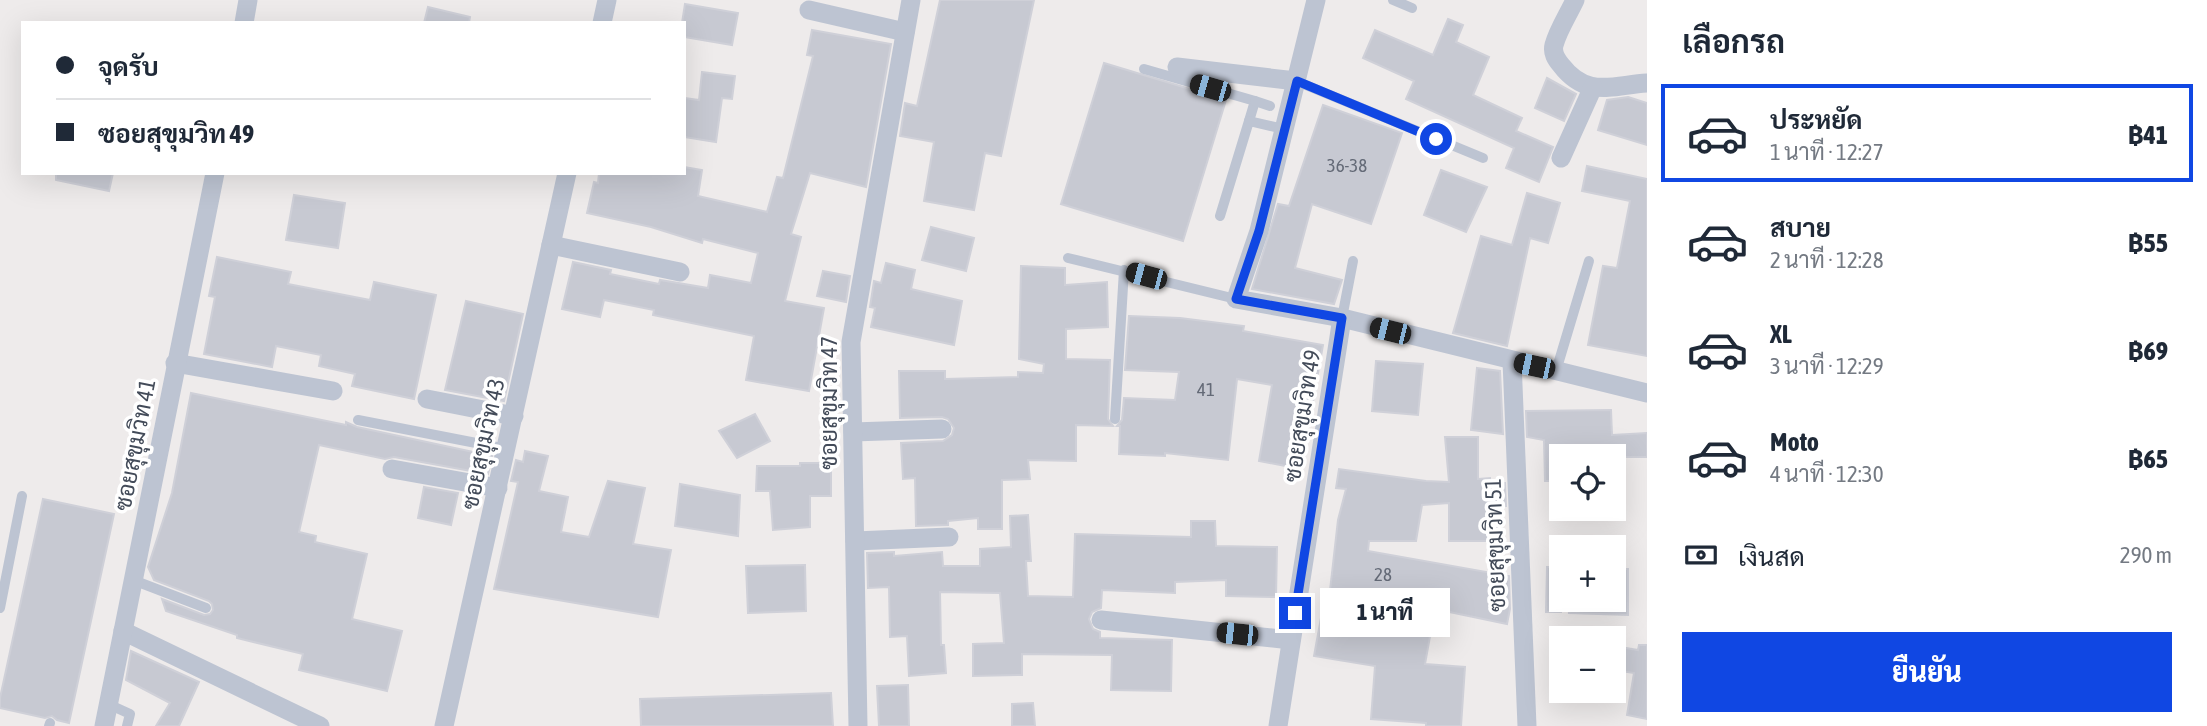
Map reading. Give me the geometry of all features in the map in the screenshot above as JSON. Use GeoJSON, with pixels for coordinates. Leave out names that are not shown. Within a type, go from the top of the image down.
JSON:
{"type":"FeatureCollection","features":[{"type":"Feature","properties":{"kind":"street"},"geometry":{"type":"LineString","coordinates":[[244,21],[248,0]]}},
{"type":"Feature","properties":{"kind":"street"},"geometry":{"type":"LineString","coordinates":[[602,21],[607,0]]}},
{"type":"Feature","properties":{"kind":"street","name":"ซอยสุขุมวิท 47"},"geometry":{"type":"LineString","coordinates":[[858,726],[851,342],[911,0]]}},
{"type":"Feature","properties":{"kind":"street"},"geometry":{"type":"LineString","coordinates":[[1316,0],[1259,231],[1236,299],[1342,318],[1512,362],[1647,393]]}},
{"type":"Feature","properties":{"kind":"street"},"geometry":{"type":"LineString","coordinates":[[1574,0],[1553,47],[1555,58],[1569,74],[1593,87],[1604,89],[1647,83]]}},
{"type":"Feature","properties":{"kind":"street"},"geometry":{"type":"LineString","coordinates":[[809,10],[905,32]]}},
{"type":"Feature","properties":{"kind":"street"},"geometry":{"type":"LineString","coordinates":[[1177,67],[1297,81]]}},
{"type":"Feature","properties":{"kind":"street"},"geometry":{"type":"LineString","coordinates":[[1560,158],[1593,87]]}},
{"type":"Feature","properties":{"kind":"street","name":"ซอยสุขุมวิท 41"},"geometry":{"type":"LineString","coordinates":[[104,726],[215,175]]}},
{"type":"Feature","properties":{"kind":"street","name":"ซอยสุขุมวิท 43"},"geometry":{"type":"LineString","coordinates":[[444,726],[567,175]]}},
{"type":"Feature","properties":{"kind":"street"},"geometry":{"type":"LineString","coordinates":[[551,245],[680,272]]}},
{"type":"Feature","properties":{"kind":"street","name":"ซอยสุขุมวิท 49"},"geometry":{"type":"LineString","coordinates":[[1278,726],[1342,318]]}},
{"type":"Feature","properties":{"kind":"street","name":"ซอยสุขุมวิท 51"},"geometry":{"type":"LineString","coordinates":[[1512,362],[1527,726]]}},
{"type":"Feature","properties":{"kind":"street"},"geometry":{"type":"LineString","coordinates":[[175,363],[333,391]]}},
{"type":"Feature","properties":{"kind":"street"},"geometry":{"type":"LineString","coordinates":[[427,399],[514,416]]}},
{"type":"Feature","properties":{"kind":"street"},"geometry":{"type":"LineString","coordinates":[[853,432],[942,429]]}},
{"type":"Feature","properties":{"kind":"street"},"geometry":{"type":"LineString","coordinates":[[392,469],[498,488]]}},
{"type":"Feature","properties":{"kind":"street"},"geometry":{"type":"LineString","coordinates":[[855,541],[949,537]]}},
{"type":"Feature","properties":{"kind":"street"},"geometry":{"type":"LineString","coordinates":[[1101,620],[1291,640]]}},
{"type":"Feature","properties":{"kind":"street"},"geometry":{"type":"LineString","coordinates":[[123,631],[320,726]]}},
{"type":"Feature","properties":{"kind":"lane"},"geometry":{"type":"LineString","coordinates":[[1393,0],[1412,8]]}},
{"type":"Feature","properties":{"kind":"lane"},"geometry":{"type":"LineString","coordinates":[[1144,69],[1270,106]]}},
{"type":"Feature","properties":{"kind":"lane"},"geometry":{"type":"LineString","coordinates":[[1297,81],[1483,158]]}},
{"type":"Feature","properties":{"kind":"lane"},"geometry":{"type":"LineString","coordinates":[[1220,216],[1255,102]]}},
{"type":"Feature","properties":{"kind":"lane"},"geometry":{"type":"LineString","coordinates":[[1249,121],[1284,130]]}},
{"type":"Feature","properties":{"kind":"lane"},"geometry":{"type":"LineString","coordinates":[[1068,258],[1236,299]]}},
{"type":"Feature","properties":{"kind":"lane"},"geometry":{"type":"LineString","coordinates":[[1342,318],[1353,261]]}},
{"type":"Feature","properties":{"kind":"lane"},"geometry":{"type":"LineString","coordinates":[[1556,371],[1589,261]]}},
{"type":"Feature","properties":{"kind":"lane"},"geometry":{"type":"LineString","coordinates":[[1115,419],[1124,270]]}},
{"type":"Feature","properties":{"kind":"lane"},"geometry":{"type":"LineString","coordinates":[[358,420],[507,449]]}},
{"type":"Feature","properties":{"kind":"lane"},"geometry":{"type":"LineString","coordinates":[[0,608],[22,496]]}},
{"type":"Feature","properties":{"kind":"lane"},"geometry":{"type":"LineString","coordinates":[[133,580],[206,608]]}},
{"type":"Feature","properties":{"kind":"lane"},"geometry":{"type":"LineString","coordinates":[[108,704],[130,714],[127,726]]}},
{"type":"Feature","properties":{"kind":"building"},"geometry":{"type":"Polygon","coordinates":[[[940,0],[1034,0],[1001,156],[985,153],[974,210],[924,201],[934,142],[900,136],[905,103],[917,106],[940,0]]]}},
{"type":"Feature","properties":{"kind":"building"},"geometry":{"type":"Polygon","coordinates":[[[685,4],[738,13],[732,45],[686,37],[686,21],[682,21],[685,4]]]}},
{"type":"Feature","properties":{"kind":"building"},"geometry":{"type":"Polygon","coordinates":[[[428,7],[470,17],[469,21],[424,21],[428,7]]]}},
{"type":"Feature","properties":{"kind":"building"},"geometry":{"type":"Polygon","coordinates":[[[1448,19],[1463,25],[1456,42],[1489,57],[1473,95],[1522,118],[1516,131],[1553,147],[1539,182],[1506,168],[1514,148],[1406,99],[1414,81],[1363,58],[1375,30],[1433,55],[1448,19]]]}},
{"type":"Feature","properties":{"kind":"building"},"geometry":{"type":"Polygon","coordinates":[[[812,30],[891,44],[866,187],[810,173],[791,234],[801,237],[785,301],[824,308],[809,391],[746,380],[754,336],[653,315],[654,310],[604,300],[600,317],[562,309],[573,262],[611,270],[610,274],[659,284],[660,280],[708,288],[710,275],[751,283],[758,253],[703,239],[702,243],[651,227],[587,213],[594,182],[598,183],[599,175],[686,175],[686,167],[702,170],[698,196],[767,212],[777,177],[783,178],[813,56],[807,55],[812,30]]]}},
{"type":"Feature","properties":{"kind":"building"},"geometry":{"type":"Polygon","coordinates":[[[1104,63],[1226,100],[1183,241],[1061,204],[1104,63]]]}},
{"type":"Feature","properties":{"kind":"building"},"geometry":{"type":"Polygon","coordinates":[[[702,72],[735,76],[732,99],[722,98],[716,142],[686,137],[686,98],[699,100],[702,72]]]}},
{"type":"Feature","properties":{"kind":"building"},"geometry":{"type":"Polygon","coordinates":[[[1547,78],[1576,94],[1564,121],[1535,108],[1547,78]]]}},
{"type":"Feature","properties":{"kind":"building"},"geometry":{"type":"Polygon","coordinates":[[[1628,97],[1647,103],[1647,145],[1598,130],[1607,100],[1628,97]]]}},
{"type":"Feature","properties":{"kind":"building"},"geometry":{"type":"Polygon","coordinates":[[[1323,105],[1402,133],[1371,224],[1312,204],[1295,268],[1342,280],[1334,304],[1252,289],[1278,204],[1289,206],[1323,105]]]}},
{"type":"Feature","properties":{"kind":"building"},"geometry":{"type":"Polygon","coordinates":[[[1587,166],[1647,179],[1647,356],[1588,345],[1603,266],[1617,268],[1630,201],[1582,191],[1587,166]]]}},
{"type":"Feature","properties":{"kind":"building"},"geometry":{"type":"Polygon","coordinates":[[[1441,170],[1487,187],[1466,232],[1424,215],[1441,170]]]}},
{"type":"Feature","properties":{"kind":"building"},"geometry":{"type":"Polygon","coordinates":[[[56,175],[113,175],[109,191],[56,180],[56,175]]]}},
{"type":"Feature","properties":{"kind":"building"},"geometry":{"type":"Polygon","coordinates":[[[1527,193],[1560,203],[1548,243],[1530,238],[1507,346],[1453,333],[1481,236],[1512,245],[1527,193]]]}},
{"type":"Feature","properties":{"kind":"building"},"geometry":{"type":"Polygon","coordinates":[[[294,195],[345,203],[338,248],[286,240],[294,195]]]}},
{"type":"Feature","properties":{"kind":"building"},"geometry":{"type":"Polygon","coordinates":[[[931,227],[974,238],[966,271],[922,260],[931,227]]]}},
{"type":"Feature","properties":{"kind":"building"},"geometry":{"type":"Polygon","coordinates":[[[217,257],[291,272],[288,284],[370,300],[374,282],[436,295],[414,399],[352,386],[355,374],[319,366],[321,355],[276,346],[272,367],[204,354],[215,297],[209,296],[217,257]]]}},
{"type":"Feature","properties":{"kind":"building"},"geometry":{"type":"Polygon","coordinates":[[[886,263],[915,270],[911,289],[962,301],[954,345],[871,327],[875,308],[870,307],[874,281],[881,283],[886,263]]]}},
{"type":"Feature","properties":{"kind":"building"},"geometry":{"type":"Polygon","coordinates":[[[1021,266],[1065,268],[1065,285],[1107,282],[1108,327],[1066,329],[1066,359],[1110,360],[1108,419],[1113,426],[1076,425],[1076,461],[1028,460],[1030,479],[1002,480],[1002,529],[978,529],[978,518],[948,521],[948,525],[916,526],[915,478],[903,479],[901,443],[943,441],[952,435],[954,428],[948,419],[942,417],[900,418],[899,371],[945,371],[945,379],[1018,377],[1018,372],[1043,373],[1044,364],[1019,359],[1021,266]]]}},
{"type":"Feature","properties":{"kind":"building"},"geometry":{"type":"Polygon","coordinates":[[[823,271],[850,276],[846,302],[817,296],[823,271]]]}},
{"type":"Feature","properties":{"kind":"building"},"geometry":{"type":"Polygon","coordinates":[[[466,301],[523,314],[504,401],[445,390],[466,301]]]}},
{"type":"Feature","properties":{"kind":"building"},"geometry":{"type":"Polygon","coordinates":[[[1129,316],[1180,318],[1244,326],[1243,331],[1323,345],[1301,469],[1259,461],[1272,385],[1237,379],[1228,460],[1165,453],[1165,456],[1119,454],[1120,426],[1117,426],[1122,420],[1124,398],[1175,400],[1179,372],[1125,370],[1129,316]]]}},
{"type":"Feature","properties":{"kind":"building"},"geometry":{"type":"Polygon","coordinates":[[[1376,361],[1423,364],[1418,415],[1372,411],[1376,361]]]}},
{"type":"Feature","properties":{"kind":"building"},"geometry":{"type":"Polygon","coordinates":[[[1477,368],[1500,371],[1503,434],[1471,430],[1477,368]]]}},
{"type":"Feature","properties":{"kind":"building"},"geometry":{"type":"Polygon","coordinates":[[[191,393],[346,425],[346,422],[357,427],[492,456],[488,474],[394,457],[385,459],[319,445],[299,532],[316,536],[315,542],[367,554],[352,619],[402,631],[387,691],[299,670],[303,654],[237,638],[237,635],[166,611],[162,599],[204,615],[213,610],[209,601],[154,580],[148,567],[172,493],[191,393]]]}},
{"type":"Feature","properties":{"kind":"building"},"geometry":{"type":"Polygon","coordinates":[[[1611,410],[1612,435],[1647,433],[1647,457],[1626,457],[1626,444],[1549,444],[1549,481],[1545,481],[1544,440],[1527,437],[1526,411],[1611,410]]]}},
{"type":"Feature","properties":{"kind":"building"},"geometry":{"type":"Polygon","coordinates":[[[755,414],[770,441],[737,458],[719,431],[755,414]]]}},
{"type":"Feature","properties":{"kind":"building"},"geometry":{"type":"Polygon","coordinates":[[[1445,437],[1478,437],[1478,479],[1490,478],[1490,484],[1505,483],[1506,506],[1497,506],[1497,541],[1449,541],[1449,503],[1422,505],[1416,541],[1369,541],[1368,551],[1509,576],[1510,609],[1507,624],[1435,609],[1425,664],[1465,667],[1461,726],[1426,726],[1426,723],[1371,719],[1375,666],[1314,656],[1323,607],[1328,608],[1338,520],[1346,489],[1336,488],[1339,469],[1449,482],[1445,437]]]}},
{"type":"Feature","properties":{"kind":"building"},"geometry":{"type":"Polygon","coordinates":[[[525,451],[548,456],[539,491],[568,497],[561,532],[589,537],[608,481],[645,488],[633,544],[671,550],[658,617],[494,589],[518,482],[511,481],[516,460],[523,462],[525,451]]]}},
{"type":"Feature","properties":{"kind":"building"},"geometry":{"type":"Polygon","coordinates":[[[800,463],[831,463],[831,496],[810,496],[810,527],[773,530],[770,491],[756,491],[757,466],[800,466],[800,463]]]}},
{"type":"Feature","properties":{"kind":"building"},"geometry":{"type":"Polygon","coordinates":[[[680,484],[740,495],[738,536],[675,526],[680,484]]]}},
{"type":"Feature","properties":{"kind":"building"},"geometry":{"type":"Polygon","coordinates":[[[424,487],[458,493],[451,525],[418,518],[424,487]]]}},
{"type":"Feature","properties":{"kind":"building"},"geometry":{"type":"Polygon","coordinates":[[[43,499],[114,514],[69,723],[52,716],[45,718],[0,708],[43,499]]]}},
{"type":"Feature","properties":{"kind":"building"},"geometry":{"type":"Polygon","coordinates":[[[1028,515],[1031,561],[1026,561],[1028,596],[1073,597],[1075,534],[1191,537],[1191,521],[1215,521],[1216,546],[1277,547],[1276,597],[1226,596],[1226,580],[1175,582],[1175,593],[1102,590],[1101,608],[1092,612],[1089,619],[1093,629],[1100,632],[1100,638],[1172,640],[1171,691],[1111,690],[1112,655],[1022,654],[1022,675],[973,676],[973,644],[1004,643],[1000,593],[940,592],[941,645],[944,645],[946,673],[909,676],[907,636],[890,637],[889,587],[868,588],[867,553],[894,552],[894,556],[942,552],[943,566],[980,566],[980,549],[1011,547],[1010,516],[1028,515]]]}},
{"type":"Feature","properties":{"kind":"building"},"geometry":{"type":"Polygon","coordinates":[[[805,565],[806,611],[748,613],[746,566],[805,565]]]}},
{"type":"Feature","properties":{"kind":"building"},"geometry":{"type":"Polygon","coordinates":[[[1547,567],[1549,567],[1549,612],[1546,612],[1547,567]]]}},
{"type":"Feature","properties":{"kind":"building"},"geometry":{"type":"Polygon","coordinates":[[[1628,569],[1628,615],[1569,613],[1626,612],[1628,569]]]}},
{"type":"Feature","properties":{"kind":"building"},"geometry":{"type":"Polygon","coordinates":[[[1639,645],[1647,645],[1647,719],[1627,715],[1634,673],[1626,672],[1626,648],[1638,650],[1639,645]]]}},
{"type":"Feature","properties":{"kind":"building"},"geometry":{"type":"Polygon","coordinates":[[[131,651],[199,682],[179,726],[156,726],[170,703],[126,680],[131,651]]]}},
{"type":"Feature","properties":{"kind":"building"},"geometry":{"type":"Polygon","coordinates":[[[908,685],[909,726],[879,726],[877,686],[908,685]]]}},
{"type":"Feature","properties":{"kind":"building"},"geometry":{"type":"Polygon","coordinates":[[[831,693],[833,726],[641,726],[640,699],[831,693]]]}},
{"type":"Feature","properties":{"kind":"building"},"geometry":{"type":"Polygon","coordinates":[[[1033,703],[1035,726],[1012,726],[1012,704],[1033,703]]]}},
{"type":"Feature","properties":{"kind":"route"},"geometry":{"type":"LineString","coordinates":[[1295,613],[1342,318],[1236,299],[1259,231],[1297,81],[1436,139]]}}]}
